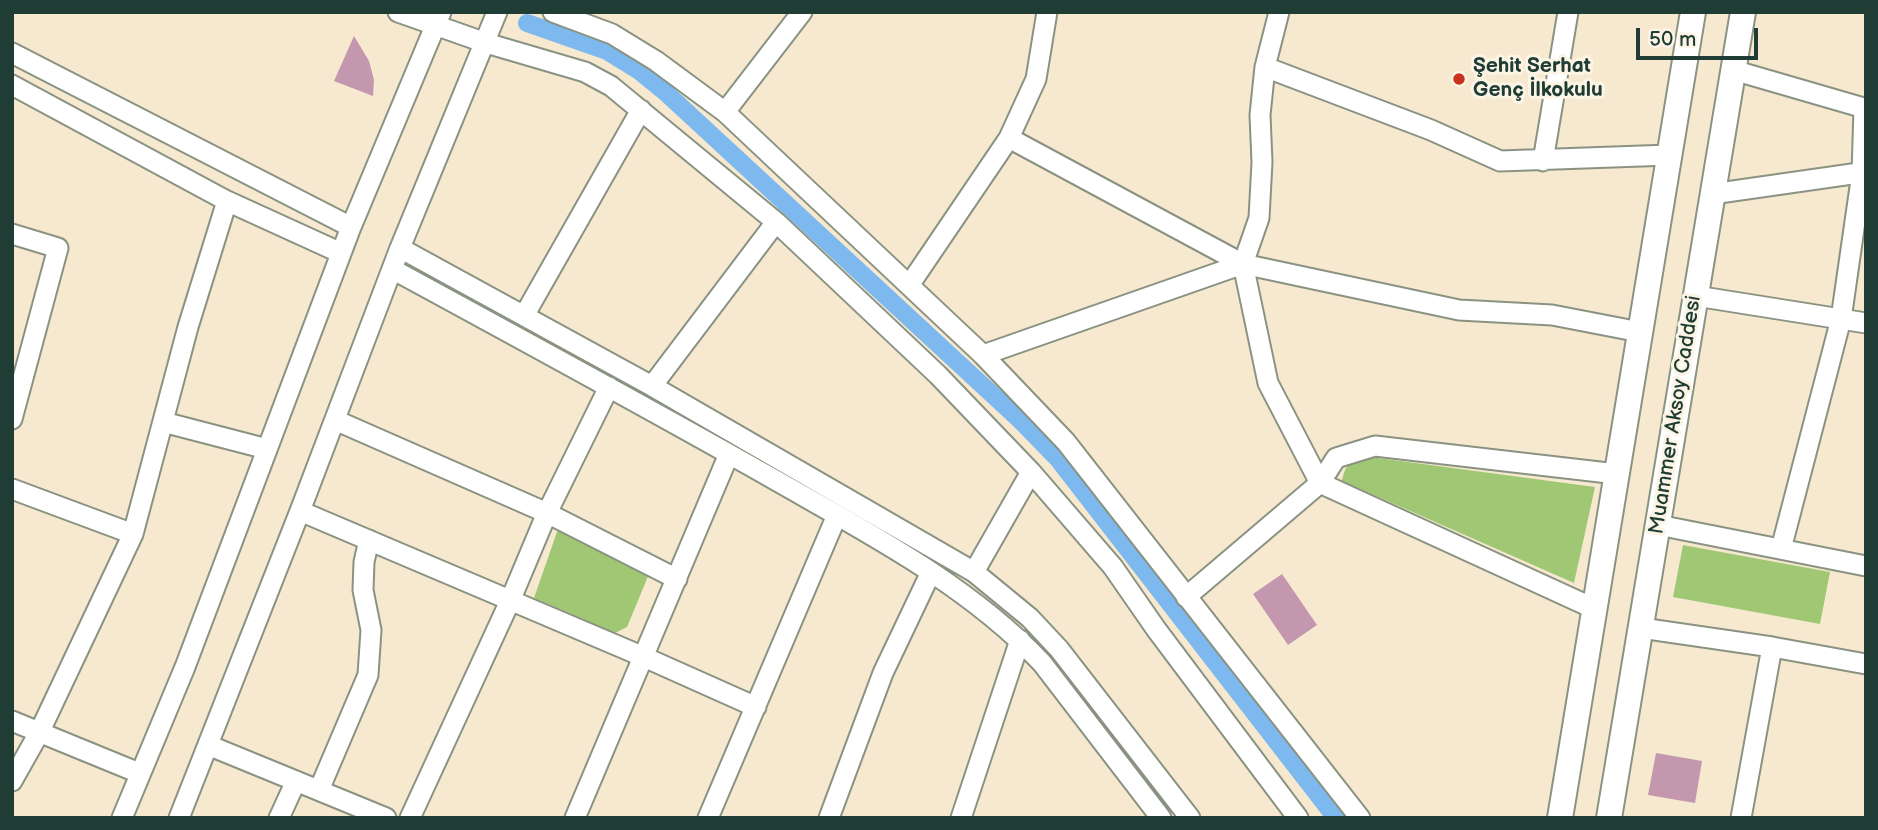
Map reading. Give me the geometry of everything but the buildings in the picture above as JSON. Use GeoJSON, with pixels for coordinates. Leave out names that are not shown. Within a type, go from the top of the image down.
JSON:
{"type":"FeatureCollection","features":[{"type":"Feature","properties":{"kind":"main road"},"geometry":{"type":"LineString","coordinates":[[1560,818],[1693,12]]}},
{"type":"Feature","properties":{"kind":"main road","name":"Muammer Aksoy Caddesi"},"geometry":{"type":"LineString","coordinates":[[1609,818],[1743,12]]}},
{"type":"Feature","properties":{"kind":"street"},"geometry":{"type":"LineString","coordinates":[[398,12],[438,19],[486,43],[585,72],[611,86],[776,222],[938,376],[1031,472],[1113,567],[1156,629],[1298,818]]}},
{"type":"Feature","properties":{"kind":"street"},"geometry":{"type":"LineString","coordinates":[[179,818],[400,248],[497,12]]}},
{"type":"Feature","properties":{"kind":"street"},"geometry":{"type":"LineString","coordinates":[[554,12],[612,34],[656,61],[725,112],[983,355],[1066,442],[1360,818]]}},
{"type":"Feature","properties":{"kind":"street"},"geometry":{"type":"LineString","coordinates":[[725,112],[802,12]]}},
{"type":"Feature","properties":{"kind":"street"},"geometry":{"type":"LineString","coordinates":[[909,284],[1009,138],[1036,79],[1047,12]]}},
{"type":"Feature","properties":{"kind":"street"},"geometry":{"type":"LineString","coordinates":[[1279,12],[1265,67],[1260,114],[1262,162],[1259,218],[1243,264],[1268,383],[1320,483],[1595,609]]}},
{"type":"Feature","properties":{"kind":"street"},"geometry":{"type":"LineString","coordinates":[[1543,161],[1568,12]]}},
{"type":"Feature","properties":{"kind":"street"},"geometry":{"type":"LineString","coordinates":[[122,818],[185,667],[351,227],[438,19]]}},
{"type":"Feature","properties":{"kind":"street"},"geometry":{"type":"LineString","coordinates":[[12,53],[351,227]]}},
{"type":"Feature","properties":{"kind":"street"},"geometry":{"type":"LineString","coordinates":[[1265,67],[1431,130],[1500,161],[1670,155]]}},
{"type":"Feature","properties":{"kind":"street"},"geometry":{"type":"LineString","coordinates":[[1733,70],[1864,108],[1864,172],[1841,319],[1781,549]]}},
{"type":"Feature","properties":{"kind":"street"},"geometry":{"type":"LineString","coordinates":[[12,85],[227,201],[341,253]]}},
{"type":"Feature","properties":{"kind":"street"},"geometry":{"type":"LineString","coordinates":[[525,314],[641,110]]}},
{"type":"Feature","properties":{"kind":"street"},"geometry":{"type":"LineString","coordinates":[[1009,138],[1243,264],[1459,310],[1552,315],[1640,332]]}},
{"type":"Feature","properties":{"kind":"street"},"geometry":{"type":"LineString","coordinates":[[1713,194],[1864,172]]}},
{"type":"Feature","properties":{"kind":"street"},"geometry":{"type":"LineString","coordinates":[[12,781],[39,733],[133,534],[188,327],[227,201]]}},
{"type":"Feature","properties":{"kind":"street"},"geometry":{"type":"LineString","coordinates":[[652,386],[776,222]]}},
{"type":"Feature","properties":{"kind":"street"},"geometry":{"type":"LineString","coordinates":[[12,234],[58,248],[12,419]]}},
{"type":"Feature","properties":{"kind":"street"},"geometry":{"type":"LineString","coordinates":[[400,248],[525,314],[974,572],[1031,618],[1059,649],[1190,818]]}},
{"type":"Feature","properties":{"kind":"street"},"geometry":{"type":"LineString","coordinates":[[983,355],[1243,264]]}},
{"type":"Feature","properties":{"kind":"street"},"geometry":{"type":"LineString","coordinates":[[392,269],[610,387],[837,515],[963,592],[1020,640],[1042,663],[1161,818]]}},
{"type":"Feature","properties":{"kind":"street"},"geometry":{"type":"LineString","coordinates":[[1696,296],[1866,323]]}},
{"type":"Feature","properties":{"kind":"street"},"geometry":{"type":"LineString","coordinates":[[410,818],[510,601],[547,513],[610,387]]}},
{"type":"Feature","properties":{"kind":"street"},"geometry":{"type":"LineString","coordinates":[[335,420],[547,513],[677,579]]}},
{"type":"Feature","properties":{"kind":"street"},"geometry":{"type":"LineString","coordinates":[[163,422],[267,449]]}},
{"type":"Feature","properties":{"kind":"street"},"geometry":{"type":"LineString","coordinates":[[1186,597],[1320,483],[1336,458],[1375,446],[1617,474]]}},
{"type":"Feature","properties":{"kind":"street"},"geometry":{"type":"LineString","coordinates":[[575,818],[729,454]]}},
{"type":"Feature","properties":{"kind":"street"},"geometry":{"type":"LineString","coordinates":[[974,572],[1031,472]]}},
{"type":"Feature","properties":{"kind":"street"},"geometry":{"type":"LineString","coordinates":[[12,489],[133,534]]}},
{"type":"Feature","properties":{"kind":"street"},"geometry":{"type":"LineString","coordinates":[[300,511],[645,657],[756,707]]}},
{"type":"Feature","properties":{"kind":"street"},"geometry":{"type":"LineString","coordinates":[[708,818],[837,515]]}},
{"type":"Feature","properties":{"kind":"street"},"geometry":{"type":"LineString","coordinates":[[1658,525],[1866,566]]}},
{"type":"Feature","properties":{"kind":"street"},"geometry":{"type":"LineString","coordinates":[[319,790],[368,675],[371,630],[363,590],[364,562],[369,540]]}},
{"type":"Feature","properties":{"kind":"street"},"geometry":{"type":"LineString","coordinates":[[830,818],[883,673],[931,572]]}},
{"type":"Feature","properties":{"kind":"street"},"geometry":{"type":"LineString","coordinates":[[1641,628],[1866,664]]}},
{"type":"Feature","properties":{"kind":"street"},"geometry":{"type":"LineString","coordinates":[[963,817],[1020,640]]}},
{"type":"Feature","properties":{"kind":"street"},"geometry":{"type":"LineString","coordinates":[[1741,818],[1772,647]]}},
{"type":"Feature","properties":{"kind":"street"},"geometry":{"type":"LineString","coordinates":[[12,721],[139,773]]}},
{"type":"Feature","properties":{"kind":"street"},"geometry":{"type":"LineString","coordinates":[[208,744],[386,818]]}},
{"type":"Feature","properties":{"kind":"street"},"geometry":{"type":"LineString","coordinates":[[279,818],[296,781]]}},
{"type":"Feature","properties":{"kind":"green space"},"geometry":{"type":"Polygon","coordinates":[[[1363,456],[1595,487],[1574,583],[1342,481],[1348,465],[1363,456]]]}},
{"type":"Feature","properties":{"kind":"green space"},"geometry":{"type":"Polygon","coordinates":[[[558,529],[649,574],[627,627],[615,633],[534,598],[558,529]]]}},
{"type":"Feature","properties":{"kind":"green space"},"geometry":{"type":"Polygon","coordinates":[[[1683,545],[1830,572],[1820,624],[1673,597],[1683,545]]]}},
{"type":"Feature","properties":{"kind":"waterway"},"geometry":{"type":"LineString","coordinates":[[527,23],[607,51],[638,70],[1021,421],[1058,459],[1336,818]]}},
{"type":"Feature","properties":{"kind":"place","name":"Şehit Serhat Genç İlkokulu"},"geometry":{"type":"Point","coordinates":[1459,79]}}]}
